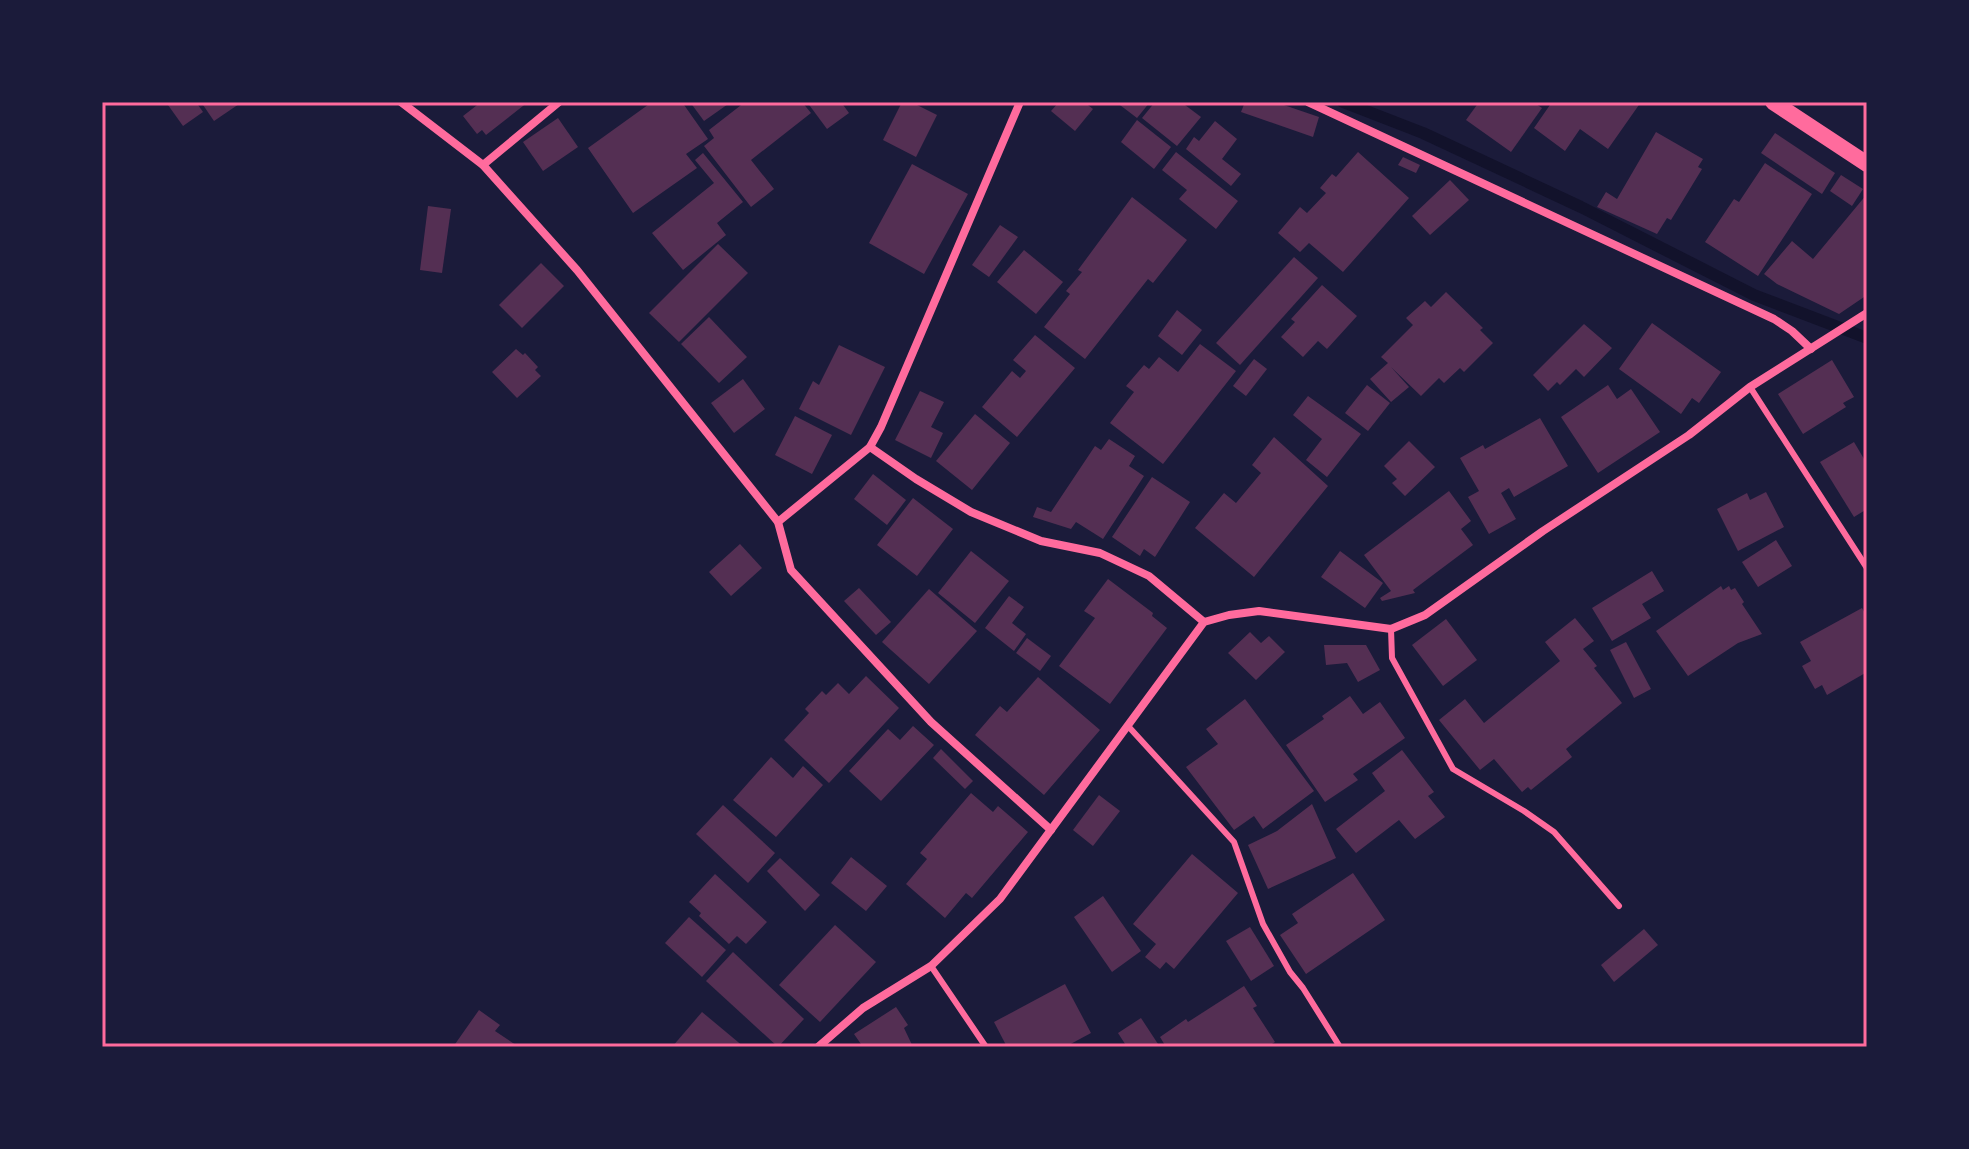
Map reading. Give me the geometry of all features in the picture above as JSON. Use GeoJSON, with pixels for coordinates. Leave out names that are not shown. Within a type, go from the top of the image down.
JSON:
{"type":"FeatureCollection","features":[{"type":"Feature","properties":{"kind":"main road"},"geometry":{"type":"LineString","coordinates":[[1773,102],[1867,164]]}},
{"type":"Feature","properties":{"kind":"street"},"geometry":{"type":"LineString","coordinates":[[401,102],[483,165],[577,270],[778,522],[791,570],[931,722],[1051,830]]}},
{"type":"Feature","properties":{"kind":"street"},"geometry":{"type":"LineString","coordinates":[[483,165],[559,102]]}},
{"type":"Feature","properties":{"kind":"street"},"geometry":{"type":"LineString","coordinates":[[778,522],[870,447],[894,398],[1020,102]]}},
{"type":"Feature","properties":{"kind":"street"},"geometry":{"type":"LineString","coordinates":[[1308,102],[1774,319],[1811,349]]}},
{"type":"Feature","properties":{"kind":"street"},"geometry":{"type":"LineString","coordinates":[[818,1047],[863,1008],[931,966],[1000,899],[1204,622],[1259,611],[1391,629],[1425,615],[1543,531],[1689,435],[1750,387],[1867,313]]}},
{"type":"Feature","properties":{"kind":"street"},"geometry":{"type":"LineString","coordinates":[[870,447],[971,512],[1041,541],[1100,553],[1149,576],[1204,622]]}},
{"type":"Feature","properties":{"kind":"lane"},"geometry":{"type":"LineString","coordinates":[[1750,387],[1867,568]]}},
{"type":"Feature","properties":{"kind":"lane"},"geometry":{"type":"LineString","coordinates":[[1391,629],[1392,658],[1453,769],[1554,832],[1619,906]]}},
{"type":"Feature","properties":{"kind":"lane"},"geometry":{"type":"LineString","coordinates":[[1128,726],[1234,842],[1263,924],[1290,972],[1340,1047]]}},
{"type":"Feature","properties":{"kind":"lane"},"geometry":{"type":"LineString","coordinates":[[931,966],[986,1047]]}},
{"type":"Feature","properties":{"kind":"building"},"geometry":{"type":"Polygon","coordinates":[[[173,102],[196,102],[203,112],[183,126],[168,105],[173,102]]]}},
{"type":"Feature","properties":{"kind":"building"},"geometry":{"type":"Polygon","coordinates":[[[201,102],[242,102],[214,121],[201,102]]]}},
{"type":"Feature","properties":{"kind":"building"},"geometry":{"type":"Polygon","coordinates":[[[481,102],[528,102],[486,135],[482,130],[477,134],[463,116],[481,102]]]}},
{"type":"Feature","properties":{"kind":"building"},"geometry":{"type":"Polygon","coordinates":[[[652,102],[682,102],[708,139],[686,154],[697,168],[633,213],[588,148],[652,102]]]}},
{"type":"Feature","properties":{"kind":"building"},"geometry":{"type":"Polygon","coordinates":[[[690,102],[731,102],[704,121],[690,102]]]}},
{"type":"Feature","properties":{"kind":"building"},"geometry":{"type":"Polygon","coordinates":[[[745,102],[802,102],[811,113],[751,160],[774,189],[751,207],[704,146],[714,138],[709,130],[745,102]]]}},
{"type":"Feature","properties":{"kind":"building"},"geometry":{"type":"Polygon","coordinates":[[[807,102],[841,102],[849,113],[827,129],[807,102]]]}},
{"type":"Feature","properties":{"kind":"building"},"geometry":{"type":"Polygon","coordinates":[[[902,102],[911,102],[937,115],[916,157],[883,140],[902,102]]]}},
{"type":"Feature","properties":{"kind":"building"},"geometry":{"type":"Polygon","coordinates":[[[1059,102],[1084,102],[1093,109],[1075,131],[1051,111],[1059,102]]]}},
{"type":"Feature","properties":{"kind":"building"},"geometry":{"type":"Polygon","coordinates":[[[1116,102],[1150,102],[1137,118],[1116,102]]]}},
{"type":"Feature","properties":{"kind":"building"},"geometry":{"type":"Polygon","coordinates":[[[1155,102],[1181,102],[1201,117],[1177,146],[1142,118],[1155,102]]]}},
{"type":"Feature","properties":{"kind":"building"},"geometry":{"type":"Polygon","coordinates":[[[1245,102],[1275,102],[1319,117],[1313,137],[1241,112],[1245,102]]]}},
{"type":"Feature","properties":{"kind":"building"},"geometry":{"type":"Polygon","coordinates":[[[1479,102],[1533,102],[1542,108],[1511,152],[1466,120],[1479,102]]]}},
{"type":"Feature","properties":{"kind":"building"},"geometry":{"type":"Polygon","coordinates":[[[1552,102],[1641,102],[1608,149],[1580,129],[1565,151],[1534,128],[1552,102]]]}},
{"type":"Feature","properties":{"kind":"building"},"geometry":{"type":"Polygon","coordinates":[[[558,118],[578,147],[543,171],[523,142],[558,118]]]}},
{"type":"Feature","properties":{"kind":"building"},"geometry":{"type":"Polygon","coordinates":[[[1137,120],[1171,147],[1154,169],[1121,142],[1137,120]]]}},
{"type":"Feature","properties":{"kind":"building"},"geometry":{"type":"Polygon","coordinates":[[[1215,121],[1237,139],[1222,159],[1241,174],[1231,186],[1186,149],[1194,137],[1199,141],[1215,121]]]}},
{"type":"Feature","properties":{"kind":"building"},"geometry":{"type":"Polygon","coordinates":[[[1656,132],[1703,159],[1698,167],[1702,169],[1671,220],[1667,218],[1657,234],[1597,207],[1606,192],[1617,199],[1656,132]]]}},
{"type":"Feature","properties":{"kind":"building"},"geometry":{"type":"Polygon","coordinates":[[[1775,133],[1835,173],[1822,194],[1761,153],[1775,133]]]}},
{"type":"Feature","properties":{"kind":"building"},"geometry":{"type":"Polygon","coordinates":[[[1176,152],[1238,201],[1216,229],[1179,199],[1187,190],[1162,170],[1176,152]]]}},
{"type":"Feature","properties":{"kind":"building"},"geometry":{"type":"Polygon","coordinates":[[[1358,152],[1409,198],[1343,272],[1309,243],[1300,252],[1278,233],[1300,207],[1307,213],[1326,193],[1320,188],[1332,174],[1336,177],[1358,152]]]}},
{"type":"Feature","properties":{"kind":"building"},"geometry":{"type":"Polygon","coordinates":[[[703,153],[743,202],[717,223],[726,235],[683,270],[652,233],[714,183],[695,160],[703,153]]]}},
{"type":"Feature","properties":{"kind":"building"},"geometry":{"type":"Polygon","coordinates":[[[1403,157],[1420,165],[1416,173],[1398,165],[1403,157]]]}},
{"type":"Feature","properties":{"kind":"building"},"geometry":{"type":"Polygon","coordinates":[[[1765,163],[1812,194],[1758,276],[1705,242],[1734,199],[1739,202],[1765,163]]]}},
{"type":"Feature","properties":{"kind":"building"},"geometry":{"type":"Polygon","coordinates":[[[912,164],[968,194],[924,274],[869,243],[912,164]]]}},
{"type":"Feature","properties":{"kind":"building"},"geometry":{"type":"Polygon","coordinates":[[[1841,175],[1863,189],[1852,206],[1830,191],[1841,175]]]}},
{"type":"Feature","properties":{"kind":"building"},"geometry":{"type":"Polygon","coordinates":[[[1450,180],[1469,200],[1430,235],[1412,216],[1450,180]]]}},
{"type":"Feature","properties":{"kind":"building"},"geometry":{"type":"Polygon","coordinates":[[[1867,194],[1867,295],[1839,314],[1777,284],[1764,274],[1792,241],[1813,259],[1867,194]]]}},
{"type":"Feature","properties":{"kind":"building"},"geometry":{"type":"Polygon","coordinates":[[[1132,197],[1187,240],[1153,283],[1148,279],[1085,359],[1044,327],[1070,294],[1066,291],[1082,272],[1078,270],[1132,197]]]}},
{"type":"Feature","properties":{"kind":"building"},"geometry":{"type":"Polygon","coordinates":[[[428,206],[451,209],[442,273],[420,270],[428,206]]]}},
{"type":"Feature","properties":{"kind":"building"},"geometry":{"type":"Polygon","coordinates":[[[1000,225],[1018,237],[989,277],[972,265],[1000,225]]]}},
{"type":"Feature","properties":{"kind":"building"},"geometry":{"type":"Polygon","coordinates":[[[718,244],[748,273],[679,342],[649,313],[718,244]]]}},
{"type":"Feature","properties":{"kind":"building"},"geometry":{"type":"Polygon","coordinates":[[[1024,250],[1063,282],[1036,314],[997,282],[1024,250]]]}},
{"type":"Feature","properties":{"kind":"building"},"geometry":{"type":"Polygon","coordinates":[[[1294,257],[1318,278],[1240,365],[1216,343],[1294,257]]]}},
{"type":"Feature","properties":{"kind":"building"},"geometry":{"type":"Polygon","coordinates":[[[541,263],[564,286],[522,328],[499,305],[541,263]]]}},
{"type":"Feature","properties":{"kind":"building"},"geometry":{"type":"Polygon","coordinates":[[[1322,285],[1357,316],[1327,349],[1318,341],[1303,357],[1281,337],[1295,322],[1291,319],[1322,285]]]}},
{"type":"Feature","properties":{"kind":"building"},"geometry":{"type":"Polygon","coordinates":[[[1446,292],[1483,328],[1480,330],[1493,343],[1464,372],[1460,368],[1444,383],[1439,378],[1421,396],[1391,367],[1409,387],[1391,402],[1370,379],[1388,363],[1381,357],[1413,325],[1406,318],[1425,301],[1431,307],[1446,292]]]}},
{"type":"Feature","properties":{"kind":"building"},"geometry":{"type":"Polygon","coordinates":[[[1177,310],[1202,330],[1182,355],[1158,336],[1177,310]]]}},
{"type":"Feature","properties":{"kind":"building"},"geometry":{"type":"Polygon","coordinates":[[[709,317],[747,357],[719,383],[681,344],[709,317]]]}},
{"type":"Feature","properties":{"kind":"building"},"geometry":{"type":"Polygon","coordinates":[[[1652,323],[1721,372],[1699,403],[1692,398],[1681,414],[1619,369],[1652,323]]]}},
{"type":"Feature","properties":{"kind":"building"},"geometry":{"type":"Polygon","coordinates":[[[1584,324],[1612,348],[1584,377],[1576,369],[1560,385],[1557,382],[1548,391],[1533,375],[1584,324]]]}},
{"type":"Feature","properties":{"kind":"building"},"geometry":{"type":"Polygon","coordinates":[[[1035,335],[1075,368],[1017,437],[982,407],[1012,371],[1020,378],[1026,371],[1013,360],[1035,335]]]}},
{"type":"Feature","properties":{"kind":"building"},"geometry":{"type":"Polygon","coordinates":[[[1200,344],[1236,371],[1163,464],[1110,423],[1134,392],[1126,386],[1144,365],[1149,369],[1159,357],[1178,372],[1200,344]]]}},
{"type":"Feature","properties":{"kind":"building"},"geometry":{"type":"Polygon","coordinates":[[[839,345],[885,367],[851,435],[799,409],[813,381],[819,385],[839,345]]]}},
{"type":"Feature","properties":{"kind":"building"},"geometry":{"type":"Polygon","coordinates":[[[516,349],[523,355],[525,353],[538,367],[535,370],[541,376],[517,398],[492,372],[516,349]]]}},
{"type":"Feature","properties":{"kind":"building"},"geometry":{"type":"Polygon","coordinates":[[[1254,359],[1267,369],[1246,396],[1233,386],[1254,359]]]}},
{"type":"Feature","properties":{"kind":"building"},"geometry":{"type":"Polygon","coordinates":[[[1832,360],[1854,397],[1843,403],[1846,407],[1803,434],[1778,394],[1832,360]]]}},
{"type":"Feature","properties":{"kind":"building"},"geometry":{"type":"Polygon","coordinates":[[[743,379],[765,409],[734,433],[711,403],[743,379]]]}},
{"type":"Feature","properties":{"kind":"building"},"geometry":{"type":"Polygon","coordinates":[[[1367,385],[1390,403],[1368,431],[1345,413],[1367,385]]]}},
{"type":"Feature","properties":{"kind":"building"},"geometry":{"type":"Polygon","coordinates":[[[1608,385],[1617,399],[1631,389],[1660,432],[1598,473],[1561,417],[1608,385]]]}},
{"type":"Feature","properties":{"kind":"building"},"geometry":{"type":"Polygon","coordinates":[[[920,391],[944,402],[931,427],[943,433],[931,458],[895,440],[920,391]]]}},
{"type":"Feature","properties":{"kind":"building"},"geometry":{"type":"Polygon","coordinates":[[[1308,396],[1361,434],[1327,477],[1306,460],[1322,439],[1293,415],[1308,396]]]}},
{"type":"Feature","properties":{"kind":"building"},"geometry":{"type":"Polygon","coordinates":[[[975,414],[1010,443],[972,490],[936,461],[975,414]]]}},
{"type":"Feature","properties":{"kind":"building"},"geometry":{"type":"Polygon","coordinates":[[[795,416],[832,435],[812,474],[775,455],[795,416]]]}},
{"type":"Feature","properties":{"kind":"building"},"geometry":{"type":"Polygon","coordinates":[[[1540,418],[1568,466],[1514,497],[1509,488],[1501,493],[1516,519],[1489,534],[1468,497],[1479,491],[1460,458],[1483,445],[1485,449],[1540,418]]]}},
{"type":"Feature","properties":{"kind":"building"},"geometry":{"type":"Polygon","coordinates":[[[1274,437],[1328,486],[1254,577],[1195,528],[1224,493],[1236,503],[1261,473],[1252,465],[1274,437]]]}},
{"type":"Feature","properties":{"kind":"building"},"geometry":{"type":"Polygon","coordinates":[[[1109,439],[1135,456],[1129,466],[1144,476],[1103,539],[1076,522],[1071,529],[1033,517],[1037,507],[1051,512],[1095,446],[1101,450],[1109,439]]]}},
{"type":"Feature","properties":{"kind":"building"},"geometry":{"type":"Polygon","coordinates":[[[1409,441],[1435,467],[1405,496],[1392,483],[1397,479],[1384,466],[1409,441]]]}},
{"type":"Feature","properties":{"kind":"building"},"geometry":{"type":"Polygon","coordinates":[[[1854,442],[1867,464],[1867,509],[1854,517],[1820,462],[1854,442]]]}},
{"type":"Feature","properties":{"kind":"building"},"geometry":{"type":"Polygon","coordinates":[[[873,474],[906,500],[887,525],[854,499],[873,474]]]}},
{"type":"Feature","properties":{"kind":"building"},"geometry":{"type":"Polygon","coordinates":[[[1152,477],[1190,502],[1155,557],[1144,549],[1140,556],[1112,537],[1152,477]]]}},
{"type":"Feature","properties":{"kind":"building"},"geometry":{"type":"Polygon","coordinates":[[[1449,491],[1471,521],[1461,529],[1473,545],[1413,590],[1415,593],[1382,601],[1380,598],[1391,591],[1364,555],[1449,491]]]}},
{"type":"Feature","properties":{"kind":"building"},"geometry":{"type":"Polygon","coordinates":[[[1766,492],[1784,527],[1738,551],[1717,509],[1747,493],[1750,500],[1766,492]]]}},
{"type":"Feature","properties":{"kind":"building"},"geometry":{"type":"Polygon","coordinates":[[[913,498],[953,529],[917,576],[877,545],[913,498]]]}},
{"type":"Feature","properties":{"kind":"building"},"geometry":{"type":"Polygon","coordinates":[[[1776,540],[1792,566],[1758,587],[1742,562],[1776,540]]]}},
{"type":"Feature","properties":{"kind":"building"},"geometry":{"type":"Polygon","coordinates":[[[740,544],[762,568],[731,596],[709,572],[740,544]]]}},
{"type":"Feature","properties":{"kind":"building"},"geometry":{"type":"Polygon","coordinates":[[[971,551],[1009,581],[975,623],[938,593],[971,551]]]}},
{"type":"Feature","properties":{"kind":"building"},"geometry":{"type":"Polygon","coordinates":[[[1340,551],[1383,583],[1365,608],[1321,577],[1340,551]]]}},
{"type":"Feature","properties":{"kind":"building"},"geometry":{"type":"Polygon","coordinates":[[[1652,571],[1664,591],[1642,604],[1651,618],[1612,641],[1592,608],[1652,571]]]}},
{"type":"Feature","properties":{"kind":"building"},"geometry":{"type":"Polygon","coordinates":[[[1108,579],[1153,613],[1152,616],[1167,628],[1110,704],[1059,666],[1095,618],[1084,611],[1108,579]]]}},
{"type":"Feature","properties":{"kind":"building"},"geometry":{"type":"Polygon","coordinates":[[[1721,586],[1723,590],[1729,586],[1731,590],[1735,588],[1762,634],[1738,643],[1688,676],[1656,631],[1721,586]]]}},
{"type":"Feature","properties":{"kind":"building"},"geometry":{"type":"Polygon","coordinates":[[[859,588],[891,622],[876,635],[844,601],[859,588]]]}},
{"type":"Feature","properties":{"kind":"building"},"geometry":{"type":"Polygon","coordinates":[[[929,589],[977,631],[929,684],[882,642],[929,589]]]}},
{"type":"Feature","properties":{"kind":"building"},"geometry":{"type":"Polygon","coordinates":[[[1009,596],[1024,607],[1012,623],[1026,634],[1014,651],[985,628],[1009,596]]]}},
{"type":"Feature","properties":{"kind":"building"},"geometry":{"type":"Polygon","coordinates":[[[1862,608],[1867,617],[1867,672],[1827,695],[1822,685],[1815,689],[1802,666],[1811,661],[1800,642],[1862,608]]]}},
{"type":"Feature","properties":{"kind":"building"},"geometry":{"type":"Polygon","coordinates":[[[1575,618],[1594,641],[1583,649],[1622,703],[1566,749],[1572,757],[1531,790],[1528,787],[1522,792],[1494,759],[1480,770],[1439,720],[1465,699],[1484,723],[1560,661],[1545,642],[1575,618]]]}},
{"type":"Feature","properties":{"kind":"building"},"geometry":{"type":"Polygon","coordinates":[[[1446,619],[1477,660],[1443,686],[1412,645],[1446,619]]]}},
{"type":"Feature","properties":{"kind":"building"},"geometry":{"type":"Polygon","coordinates":[[[1250,632],[1261,643],[1269,636],[1285,652],[1256,680],[1228,653],[1250,632]]]}},
{"type":"Feature","properties":{"kind":"building"},"geometry":{"type":"Polygon","coordinates":[[[1027,638],[1051,656],[1040,671],[1016,653],[1027,638]]]}},
{"type":"Feature","properties":{"kind":"building"},"geometry":{"type":"Polygon","coordinates":[[[1626,642],[1651,689],[1634,698],[1610,650],[1626,642]]]}},
{"type":"Feature","properties":{"kind":"building"},"geometry":{"type":"Polygon","coordinates":[[[1324,645],[1366,645],[1380,670],[1358,682],[1347,663],[1326,665],[1324,645]]]}},
{"type":"Feature","properties":{"kind":"building"},"geometry":{"type":"Polygon","coordinates":[[[866,676],[899,708],[829,783],[784,740],[809,713],[805,709],[822,691],[826,695],[838,683],[849,694],[866,676]]]}},
{"type":"Feature","properties":{"kind":"building"},"geometry":{"type":"Polygon","coordinates":[[[1038,677],[1100,730],[1044,795],[975,735],[1000,706],[1007,712],[1038,677]]]}},
{"type":"Feature","properties":{"kind":"building"},"geometry":{"type":"Polygon","coordinates":[[[1350,696],[1363,714],[1380,702],[1405,738],[1353,774],[1358,780],[1325,802],[1286,745],[1324,719],[1322,716],[1350,696]]]}},
{"type":"Feature","properties":{"kind":"building"},"geometry":{"type":"Polygon","coordinates":[[[1245,699],[1314,791],[1263,829],[1254,816],[1234,830],[1186,767],[1218,744],[1206,729],[1245,699]]]}},
{"type":"Feature","properties":{"kind":"building"},"geometry":{"type":"Polygon","coordinates":[[[913,726],[934,745],[881,801],[849,771],[888,729],[900,740],[913,726]]]}},
{"type":"Feature","properties":{"kind":"building"},"geometry":{"type":"Polygon","coordinates":[[[941,749],[973,781],[965,789],[933,758],[941,749]]]}},
{"type":"Feature","properties":{"kind":"building"},"geometry":{"type":"Polygon","coordinates":[[[1402,750],[1434,792],[1428,796],[1445,817],[1415,839],[1399,820],[1356,853],[1336,829],[1385,791],[1372,773],[1402,750]]]}},
{"type":"Feature","properties":{"kind":"building"},"geometry":{"type":"Polygon","coordinates":[[[771,757],[793,778],[803,766],[823,785],[776,837],[733,800],[771,757]]]}},
{"type":"Feature","properties":{"kind":"building"},"geometry":{"type":"Polygon","coordinates":[[[971,793],[993,812],[998,806],[1028,832],[972,898],[966,893],[945,918],[906,884],[927,859],[920,853],[971,793]]]}},
{"type":"Feature","properties":{"kind":"building"},"geometry":{"type":"Polygon","coordinates":[[[1099,795],[1120,811],[1093,846],[1073,830],[1099,795]]]}},
{"type":"Feature","properties":{"kind":"building"},"geometry":{"type":"Polygon","coordinates":[[[1312,804],[1336,858],[1268,889],[1248,845],[1277,831],[1312,804]]]}},
{"type":"Feature","properties":{"kind":"building"},"geometry":{"type":"Polygon","coordinates":[[[723,805],[775,853],[748,883],[696,834],[723,805]]]}},
{"type":"Feature","properties":{"kind":"building"},"geometry":{"type":"Polygon","coordinates":[[[1192,854],[1238,893],[1174,969],[1166,962],[1160,969],[1145,957],[1156,944],[1133,924],[1192,854]]]}},
{"type":"Feature","properties":{"kind":"building"},"geometry":{"type":"Polygon","coordinates":[[[851,857],[887,886],[866,911],[831,883],[851,857]]]}},
{"type":"Feature","properties":{"kind":"building"},"geometry":{"type":"Polygon","coordinates":[[[780,858],[820,895],[805,911],[767,871],[780,858]]]}},
{"type":"Feature","properties":{"kind":"building"},"geometry":{"type":"Polygon","coordinates":[[[1353,873],[1385,920],[1306,974],[1280,935],[1298,923],[1292,914],[1353,873]]]}},
{"type":"Feature","properties":{"kind":"building"},"geometry":{"type":"Polygon","coordinates":[[[715,874],[767,922],[746,944],[737,936],[729,944],[699,916],[701,913],[689,902],[715,874]]]}},
{"type":"Feature","properties":{"kind":"building"},"geometry":{"type":"Polygon","coordinates":[[[1103,896],[1141,951],[1112,972],[1074,917],[1103,896]]]}},
{"type":"Feature","properties":{"kind":"building"},"geometry":{"type":"Polygon","coordinates":[[[689,917],[726,950],[702,977],[665,943],[689,917]]]}},
{"type":"Feature","properties":{"kind":"building"},"geometry":{"type":"Polygon","coordinates":[[[835,925],[876,962],[820,1022],[779,985],[835,925]]]}},
{"type":"Feature","properties":{"kind":"building"},"geometry":{"type":"Polygon","coordinates":[[[1250,927],[1274,966],[1251,981],[1226,941],[1250,927]]]}},
{"type":"Feature","properties":{"kind":"building"},"geometry":{"type":"Polygon","coordinates":[[[1644,929],[1658,945],[1614,982],[1601,965],[1644,929]]]}},
{"type":"Feature","properties":{"kind":"building"},"geometry":{"type":"Polygon","coordinates":[[[733,952],[804,1019],[778,1047],[706,981],[733,952]]]}},
{"type":"Feature","properties":{"kind":"building"},"geometry":{"type":"Polygon","coordinates":[[[1065,984],[1091,1033],[1065,1047],[1007,1047],[994,1022],[1065,984]]]}},
{"type":"Feature","properties":{"kind":"building"},"geometry":{"type":"Polygon","coordinates":[[[1244,986],[1257,1006],[1253,1008],[1275,1042],[1267,1047],[1166,1047],[1160,1037],[1244,986]]]}},
{"type":"Feature","properties":{"kind":"building"},"geometry":{"type":"Polygon","coordinates":[[[896,1007],[908,1025],[904,1028],[913,1047],[863,1047],[854,1034],[896,1007]]]}},
{"type":"Feature","properties":{"kind":"building"},"geometry":{"type":"Polygon","coordinates":[[[479,1010],[500,1025],[495,1031],[519,1047],[453,1047],[479,1010]]]}},
{"type":"Feature","properties":{"kind":"building"},"geometry":{"type":"Polygon","coordinates":[[[702,1012],[744,1047],[672,1047],[702,1012]]]}},
{"type":"Feature","properties":{"kind":"building"},"geometry":{"type":"Polygon","coordinates":[[[1141,1018],[1158,1044],[1154,1047],[1127,1047],[1118,1033],[1141,1018]]]}},
{"type":"Feature","properties":{"kind":"waterway"},"geometry":{"type":"LineString","coordinates":[[1343,102],[1423,133],[1581,207],[1754,295],[1867,338]]}}]}
